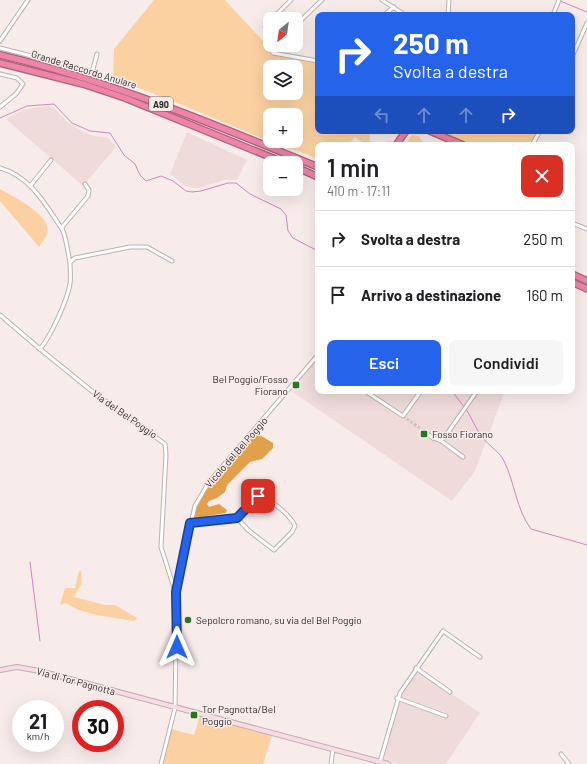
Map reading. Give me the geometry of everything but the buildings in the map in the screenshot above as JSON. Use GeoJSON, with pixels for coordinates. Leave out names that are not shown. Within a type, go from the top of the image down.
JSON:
{"type":"FeatureCollection","features":[{"type":"Feature","properties":{"kind":"highway","name":"Grande Raccordo Anulare"},"geometry":{"type":"LineString","coordinates":[[0,55],[71,73],[119,88],[315,166]]}},
{"type":"Feature","properties":{"kind":"highway","name":"Grande Raccordo Anulare"},"geometry":{"type":"LineString","coordinates":[[0,63],[83,84],[126,98],[268,156]]}},
{"type":"Feature","properties":{"kind":"highway"},"geometry":{"type":"LineString","coordinates":[[437,134],[457,142]]}},
{"type":"Feature","properties":{"kind":"highway"},"geometry":{"type":"LineString","coordinates":[[285,154],[315,162]]}},
{"type":"Feature","properties":{"kind":"highway"},"geometry":{"type":"LineString","coordinates":[[303,171],[315,175]]}},
{"type":"Feature","properties":{"kind":"highway"},"geometry":{"type":"LineString","coordinates":[[575,275],[587,281]]}},
{"type":"Feature","properties":{"kind":"highway"},"geometry":{"type":"LineString","coordinates":[[575,283],[587,289]]}},
{"type":"Feature","properties":{"kind":"street"},"geometry":{"type":"LineString","coordinates":[[0,41],[28,0]]}},
{"type":"Feature","properties":{"kind":"street"},"geometry":{"type":"LineString","coordinates":[[279,12],[291,0]]}},
{"type":"Feature","properties":{"kind":"street"},"geometry":{"type":"LineString","coordinates":[[303,18],[322,0]]}},
{"type":"Feature","properties":{"kind":"street"},"geometry":{"type":"LineString","coordinates":[[382,0],[401,12]]}},
{"type":"Feature","properties":{"kind":"street"},"geometry":{"type":"LineString","coordinates":[[448,12],[449,0]]}},
{"type":"Feature","properties":{"kind":"street"},"geometry":{"type":"LineString","coordinates":[[554,12],[558,1]]}},
{"type":"Feature","properties":{"kind":"street"},"geometry":{"type":"LineString","coordinates":[[388,12],[394,7]]}},
{"type":"Feature","properties":{"kind":"street"},"geometry":{"type":"LineString","coordinates":[[575,50],[587,23]]}},
{"type":"Feature","properties":{"kind":"street"},"geometry":{"type":"LineString","coordinates":[[0,48],[90,71],[93,70],[98,54]]}},
{"type":"Feature","properties":{"kind":"street"},"geometry":{"type":"LineString","coordinates":[[273,52],[315,60]]}},
{"type":"Feature","properties":{"kind":"street"},"geometry":{"type":"LineString","coordinates":[[0,74],[20,80],[24,84],[16,94],[0,107]]}},
{"type":"Feature","properties":{"kind":"street"},"geometry":{"type":"LineString","coordinates":[[31,185],[52,160]]}},
{"type":"Feature","properties":{"kind":"street"},"geometry":{"type":"LineString","coordinates":[[0,168],[20,176],[31,185],[62,229],[70,262],[70,283],[67,295],[52,329],[40,350],[0,315]]}},
{"type":"Feature","properties":{"kind":"street"},"geometry":{"type":"LineString","coordinates":[[62,229],[65,223],[88,196],[89,190],[84,184]]}},
{"type":"Feature","properties":{"kind":"street"},"geometry":{"type":"LineString","coordinates":[[575,224],[587,229]]}},
{"type":"Feature","properties":{"kind":"street"},"geometry":{"type":"LineString","coordinates":[[70,262],[75,258],[130,247],[147,247],[172,261]]}},
{"type":"Feature","properties":{"kind":"street","name":"Via del Bel Poggio"},"geometry":{"type":"LineString","coordinates":[[40,350],[88,388],[165,444],[166,455],[161,547],[176,592]]}},
{"type":"Feature","properties":{"kind":"street","name":"Vicolo del Bel Poggio"},"geometry":{"type":"LineString","coordinates":[[175,708],[177,661],[176,592],[190,523],[195,506],[206,485],[315,359]]}},
{"type":"Feature","properties":{"kind":"street"},"geometry":{"type":"LineString","coordinates":[[370,394],[403,416],[419,394]]}},
{"type":"Feature","properties":{"kind":"street"},"geometry":{"type":"LineString","coordinates":[[440,440],[444,438],[475,394]]}},
{"type":"Feature","properties":{"kind":"street"},"geometry":{"type":"LineString","coordinates":[[425,432],[440,440],[463,457]]}},
{"type":"Feature","properties":{"kind":"street"},"geometry":{"type":"LineString","coordinates":[[190,523],[237,518],[256,496],[261,496],[268,499],[290,518],[295,526],[292,532],[274,550],[248,530],[237,518]]}},
{"type":"Feature","properties":{"kind":"street"},"geometry":{"type":"LineString","coordinates":[[380,762],[397,698],[416,668],[443,631],[480,657]]}},
{"type":"Feature","properties":{"kind":"street","name":"Via di Tor Pagnotta"},"geometry":{"type":"LineString","coordinates":[[0,670],[13,667],[27,668],[388,764]]}},
{"type":"Feature","properties":{"kind":"street"},"geometry":{"type":"LineString","coordinates":[[416,668],[450,692]]}},
{"type":"Feature","properties":{"kind":"street"},"geometry":{"type":"LineString","coordinates":[[397,698],[446,716]]}},
{"type":"Feature","properties":{"kind":"street"},"geometry":{"type":"LineString","coordinates":[[161,764],[175,708]]}},
{"type":"Feature","properties":{"kind":"street"},"geometry":{"type":"LineString","coordinates":[[331,764],[333,749]]}},
{"type":"Feature","properties":{"kind":"street"},"geometry":{"type":"LineString","coordinates":[[561,754],[569,764]]}},
{"type":"Feature","properties":{"kind":"shaded area"},"geometry":{"type":"Polygon","coordinates":[[[154,0],[225,0],[263,41],[263,52],[273,52],[277,56],[300,60],[263,60],[263,100],[303,100],[303,60],[315,62],[315,134],[370,134],[370,141],[374,142],[362,142],[355,137],[351,142],[315,142],[315,158],[288,148],[303,148],[303,108],[263,108],[263,139],[113,79],[114,49],[154,0]]]}},
{"type":"Feature","properties":{"kind":"shaded area"},"geometry":{"type":"Polygon","coordinates":[[[48,106],[54,108],[66,121],[84,132],[94,136],[107,137],[116,147],[83,186],[6,119],[25,109],[48,106]]]}},
{"type":"Feature","properties":{"kind":"shaded area"},"geometry":{"type":"Polygon","coordinates":[[[187,132],[247,160],[237,180],[224,180],[199,188],[191,188],[184,185],[170,174],[187,132]]]}},
{"type":"Feature","properties":{"kind":"shaded area"},"geometry":{"type":"Polygon","coordinates":[[[439,134],[539,134],[534,142],[457,142],[439,134]]]}},
{"type":"Feature","properties":{"kind":"shaded area"},"geometry":{"type":"Polygon","coordinates":[[[412,135],[419,136],[422,141],[422,142],[407,142],[412,135]]]}},
{"type":"Feature","properties":{"kind":"shaded area"},"geometry":{"type":"Polygon","coordinates":[[[0,189],[31,207],[44,220],[47,227],[47,234],[39,247],[0,201],[0,189]]]}},
{"type":"Feature","properties":{"kind":"shaded area"},"geometry":{"type":"Polygon","coordinates":[[[315,361],[315,394],[504,394],[475,471],[452,501],[291,391],[315,361]]]}},
{"type":"Feature","properties":{"kind":"shaded area"},"geometry":{"type":"Polygon","coordinates":[[[254,434],[258,434],[273,443],[273,448],[262,459],[250,462],[227,485],[225,492],[217,498],[209,501],[207,504],[209,507],[219,504],[227,510],[226,513],[194,518],[195,509],[208,486],[254,434]]]}},
{"type":"Feature","properties":{"kind":"shaded area"},"geometry":{"type":"Polygon","coordinates":[[[79,571],[81,571],[82,583],[74,597],[105,605],[115,605],[137,618],[136,620],[133,621],[90,614],[74,608],[66,603],[60,605],[65,588],[75,588],[79,571]]]}},
{"type":"Feature","properties":{"kind":"shaded area"},"geometry":{"type":"Polygon","coordinates":[[[417,670],[480,713],[446,764],[399,764],[383,760],[399,700],[448,717],[447,713],[400,697],[417,670]]]}},
{"type":"Feature","properties":{"kind":"shaded area"},"geometry":{"type":"Polygon","coordinates":[[[200,716],[272,736],[263,764],[163,764],[171,729],[194,735],[200,716]]]}},
{"type":"Feature","properties":{"kind":"waterway"},"geometry":{"type":"LineString","coordinates":[[560,1],[587,12]]}},
{"type":"Feature","properties":{"kind":"waterway"},"geometry":{"type":"LineString","coordinates":[[0,118],[27,106],[54,104],[72,123],[90,131],[110,133],[124,155],[135,164],[140,175],[146,181],[161,176],[173,181],[186,191],[192,192],[201,191],[228,183],[236,183],[250,194],[281,209],[286,215],[288,231],[293,238],[315,249]]}},
{"type":"Feature","properties":{"kind":"waterway"},"geometry":{"type":"LineString","coordinates":[[454,394],[464,407]]}},
{"type":"Feature","properties":{"kind":"waterway"},"geometry":{"type":"LineString","coordinates":[[466,409],[485,441],[500,455],[504,461],[522,513],[531,529],[587,545]]}},
{"type":"Feature","properties":{"kind":"waterway"},"geometry":{"type":"LineString","coordinates":[[30,562],[40,641]]}},
{"type":"Feature","properties":{"kind":"tunnel"},"geometry":{"type":"LineString","coordinates":[[403,416],[425,432]]}},
{"type":"Feature","properties":{"kind":"place","name":"Bel Poggio/Fosso Fiorano"},"geometry":{"type":"Point","coordinates":[296,385]}},
{"type":"Feature","properties":{"kind":"place","name":"Fosso Fiorano"},"geometry":{"type":"Point","coordinates":[424,434]}},
{"type":"Feature","properties":{"kind":"place","name":"Sepolcro romano, su via del Bel Poggio"},"geometry":{"type":"Point","coordinates":[188,620]}},
{"type":"Feature","properties":{"kind":"place","name":"Tor Pagnotta/Bel Poggio"},"geometry":{"type":"Point","coordinates":[194,715]}},
{"type":"Feature","properties":{"kind":"route"},"geometry":{"type":"LineString","coordinates":[[177,647],[176,592],[190,523],[237,518],[256,496],[258,496]]}}]}
